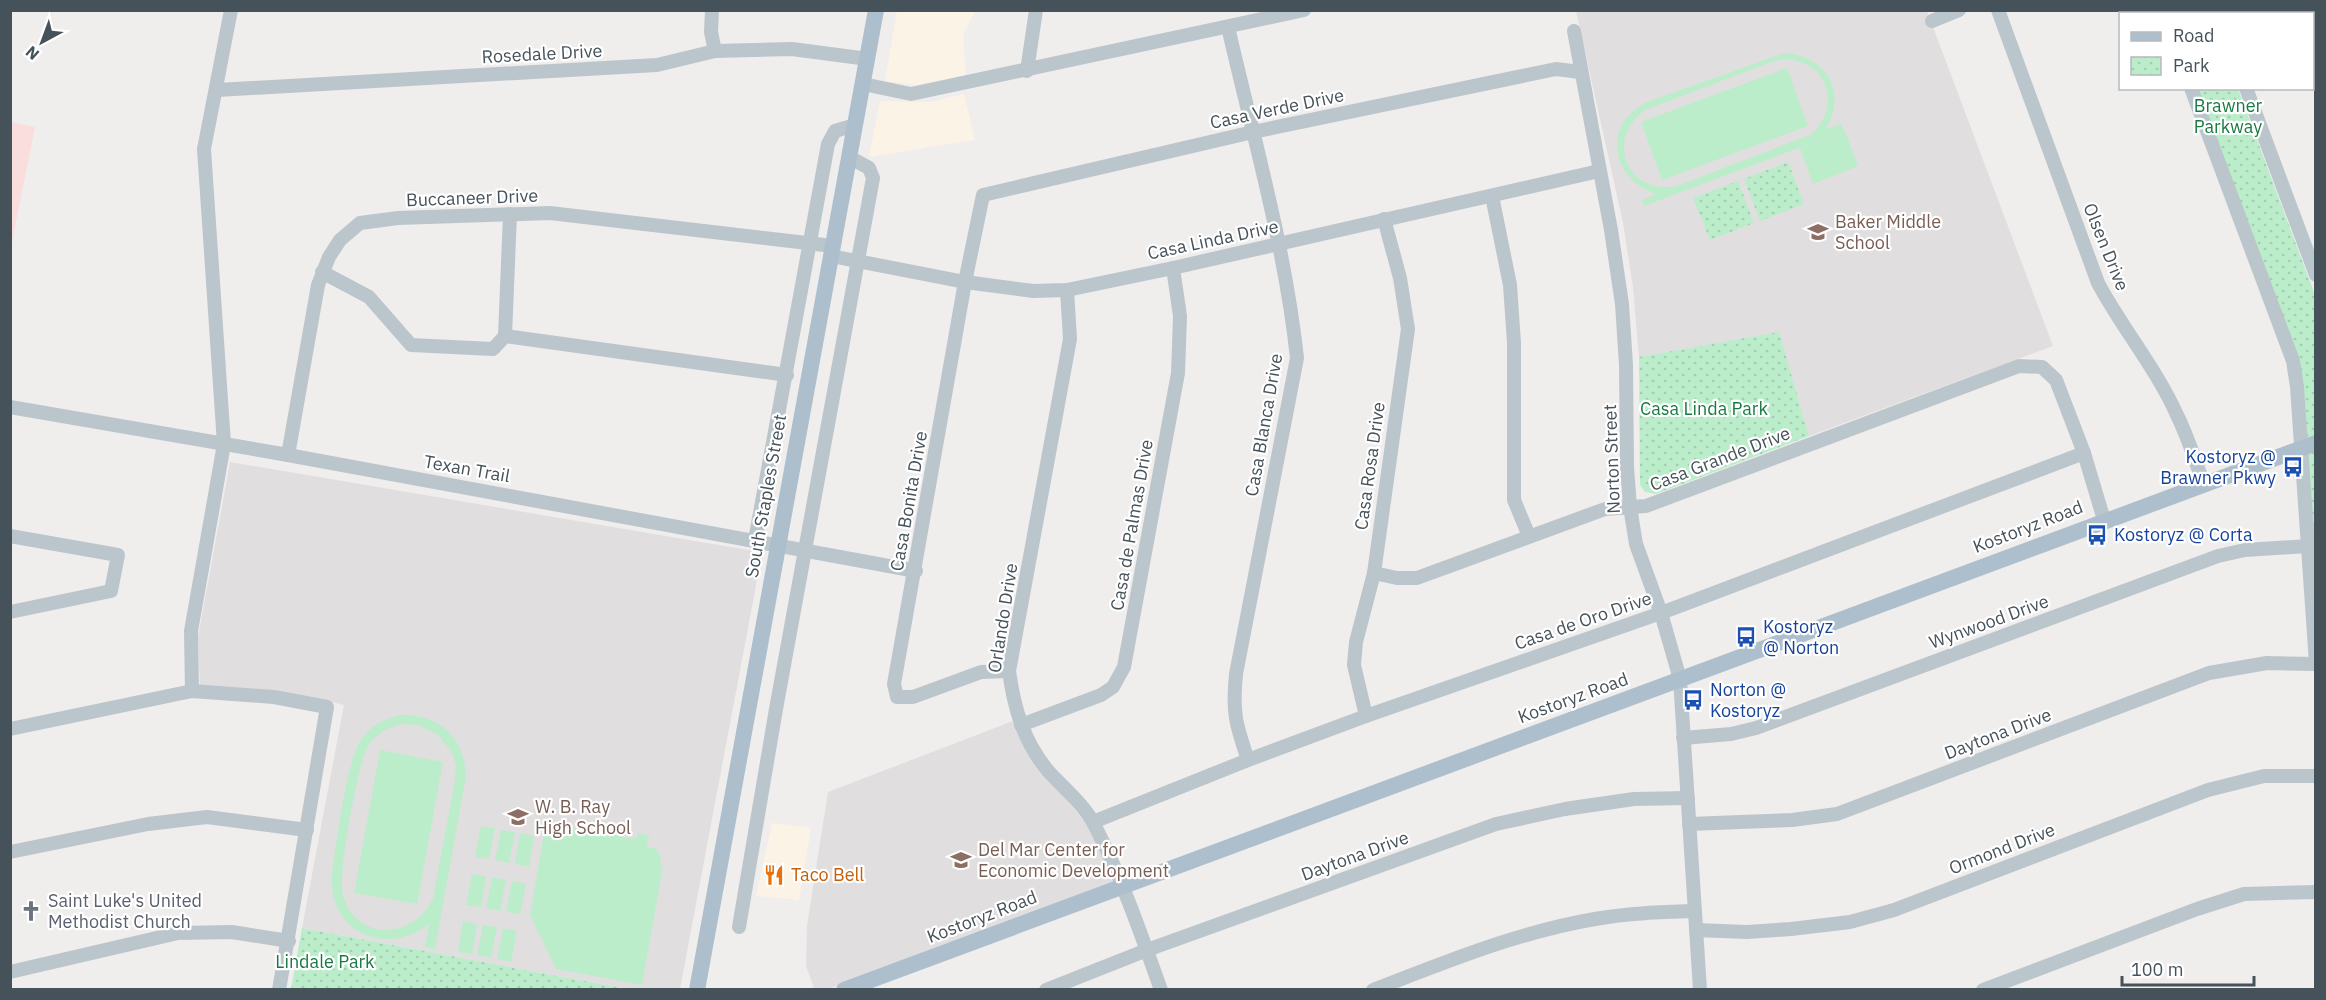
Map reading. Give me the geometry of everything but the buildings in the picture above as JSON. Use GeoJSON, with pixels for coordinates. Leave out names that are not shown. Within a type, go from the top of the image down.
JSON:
{"type":"FeatureCollection","features":[{"type":"Feature","properties":{"kind":"main road","name":"South Staples Street"},"geometry":{"type":"LineString","coordinates":[[697,990],[876,10]]}},
{"type":"Feature","properties":{"kind":"main road","name":"Kostoryz Road"},"geometry":{"type":"LineString","coordinates":[[844,990],[1120,885],[2308,446]]}},
{"type":"Feature","properties":{"kind":"street"},"geometry":{"type":"LineString","coordinates":[[192,691],[191,631],[224,444],[204,149],[231,10]]}},
{"type":"Feature","properties":{"kind":"street"},"geometry":{"type":"LineString","coordinates":[[712,10],[711,32],[715,51]]}},
{"type":"Feature","properties":{"kind":"street"},"geometry":{"type":"LineString","coordinates":[[1027,70],[1036,10]]}},
{"type":"Feature","properties":{"kind":"street"},"geometry":{"type":"LineString","coordinates":[[863,84],[911,94],[1304,10]]}},
{"type":"Feature","properties":{"kind":"street"},"geometry":{"type":"LineString","coordinates":[[1932,21],[1959,10]]}},
{"type":"Feature","properties":{"kind":"street","name":"Olsen Drive"},"geometry":{"type":"LineString","coordinates":[[1998,10],[2098,283],[2115,315],[2155,374],[2177,414],[2204,484]]}},
{"type":"Feature","properties":{"kind":"street","name":"Casa Blanca Drive"},"geometry":{"type":"LineString","coordinates":[[1228,27],[1280,244],[1292,309],[1297,358],[1236,674],[1233,703],[1237,729],[1248,760]]}},
{"type":"Feature","properties":{"kind":"street","name":"Norton Street"},"geometry":{"type":"LineString","coordinates":[[1574,31],[1611,230],[1622,304],[1630,507],[1636,544],[1661,613],[1680,679],[1700,990]]}},
{"type":"Feature","properties":{"kind":"street","name":"Rosedale Drive"},"geometry":{"type":"LineString","coordinates":[[217,90],[657,65],[715,51],[792,49],[868,59]]}},
{"type":"Feature","properties":{"kind":"street","name":"Casa Verde Drive"},"geometry":{"type":"LineString","coordinates":[[983,195],[1252,132],[1556,69],[1580,72]]}},
{"type":"Feature","properties":{"kind":"street"},"geometry":{"type":"LineString","coordinates":[[2192,90],[2293,361],[2308,446],[2308,546],[2316,664]]}},
{"type":"Feature","properties":{"kind":"street"},"geometry":{"type":"LineString","coordinates":[[2247,90],[2316,275]]}},
{"type":"Feature","properties":{"kind":"street"},"geometry":{"type":"LineString","coordinates":[[755,540],[828,144],[835,131],[855,125]]}},
{"type":"Feature","properties":{"kind":"street"},"geometry":{"type":"LineString","coordinates":[[739,927],[873,178],[868,168],[849,157]]}},
{"type":"Feature","properties":{"kind":"street","name":"Casa Linda Drive"},"geometry":{"type":"LineString","coordinates":[[832,251],[858,261],[965,282],[1033,291],[1067,290],[1599,171]]}},
{"type":"Feature","properties":{"kind":"street","name":"Casa Bonita Drive"},"geometry":{"type":"LineString","coordinates":[[983,195],[965,282],[894,684],[897,697],[913,697],[981,672],[1010,671]]}},
{"type":"Feature","properties":{"kind":"street"},"geometry":{"type":"LineString","coordinates":[[1492,196],[1510,285],[1514,364],[1512,470],[1514,500],[1529,536]]}},
{"type":"Feature","properties":{"kind":"street","name":"Buccaneer Drive"},"geometry":{"type":"LineString","coordinates":[[288,455],[322,272],[340,240],[360,223],[398,218],[550,213],[810,243],[832,251]]}},
{"type":"Feature","properties":{"kind":"street"},"geometry":{"type":"LineString","coordinates":[[322,272],[369,297],[411,345],[493,349],[505,336],[510,214]]}},
{"type":"Feature","properties":{"kind":"street","name":"Casa Rosa Drive"},"geometry":{"type":"LineString","coordinates":[[1366,716],[1354,664],[1356,642],[1374,573],[1408,329],[1400,278],[1384,219]]}},
{"type":"Feature","properties":{"kind":"street","name":"Casa de Palmas Drive"},"geometry":{"type":"LineString","coordinates":[[1021,725],[1101,695],[1113,687],[1124,667],[1178,374],[1180,316],[1173,268]]}},
{"type":"Feature","properties":{"kind":"street","name":"Orlando Drive"},"geometry":{"type":"LineString","coordinates":[[1067,290],[1071,339],[1010,671],[1013,696],[1021,725],[1030,744],[1047,769],[1093,822],[1147,950],[1161,990]]}},
{"type":"Feature","properties":{"kind":"street"},"geometry":{"type":"LineString","coordinates":[[505,336],[787,375]]}},
{"type":"Feature","properties":{"kind":"street","name":"Casa Grande Drive"},"geometry":{"type":"LineString","coordinates":[[1374,573],[1397,578],[1417,578],[1605,510],[1647,506],[2019,366],[2042,367],[2056,380],[2084,453]]}},
{"type":"Feature","properties":{"kind":"street","name":"Texan Trail"},"geometry":{"type":"LineString","coordinates":[[10,407],[288,455],[915,571]]}},
{"type":"Feature","properties":{"kind":"street"},"geometry":{"type":"LineString","coordinates":[[2084,453],[2104,520]]}},
{"type":"Feature","properties":{"kind":"street","name":"Casa de Oro Drive"},"geometry":{"type":"LineString","coordinates":[[1093,822],[1366,716],[1661,613],[2084,453]]}},
{"type":"Feature","properties":{"kind":"street"},"geometry":{"type":"LineString","coordinates":[[10,536],[118,555],[111,591],[10,612]]}},
{"type":"Feature","properties":{"kind":"street","name":"Wynwood Drive"},"geometry":{"type":"LineString","coordinates":[[1683,738],[1731,734],[1756,728],[2218,556],[2245,550],[2308,546]]}},
{"type":"Feature","properties":{"kind":"street","name":"Daytona Drive"},"geometry":{"type":"LineString","coordinates":[[1689,825],[1792,820],[1837,814],[2209,673],[2267,663],[2316,664]]}},
{"type":"Feature","properties":{"kind":"street"},"geometry":{"type":"LineString","coordinates":[[10,729],[192,691],[274,697],[327,708],[279,990]]}},
{"type":"Feature","properties":{"kind":"street","name":"Ormond Drive"},"geometry":{"type":"LineString","coordinates":[[1696,930],[1747,932],[1850,922],[1894,910],[2208,790],[2264,776],[2316,776]]}},
{"type":"Feature","properties":{"kind":"street","name":"Daytona Drive"},"geometry":{"type":"LineString","coordinates":[[1046,990],[1147,950],[1496,824],[1565,809],[1634,799],[1688,798]]}},
{"type":"Feature","properties":{"kind":"street"},"geometry":{"type":"LineString","coordinates":[[10,852],[148,824],[207,817],[307,830]]}},
{"type":"Feature","properties":{"kind":"street"},"geometry":{"type":"LineString","coordinates":[[1983,990],[2197,909],[2244,894],[2316,892]]}},
{"type":"Feature","properties":{"kind":"street"},"geometry":{"type":"LineString","coordinates":[[1373,990],[1468,953],[1528,935],[1595,919],[1695,911]]}},
{"type":"Feature","properties":{"kind":"street"},"geometry":{"type":"LineString","coordinates":[[10,972],[178,933],[232,932],[289,941]]}},
{"type":"Feature","properties":{"kind":"shaded area"},"geometry":{"type":"Polygon","coordinates":[[[897,11],[975,11],[963,36],[966,75],[917,85],[885,81],[897,11]]]}},
{"type":"Feature","properties":{"kind":"shaded area","name":"Baker Middle School"},"geometry":{"type":"Polygon","coordinates":[[[1576,11],[1927,11],[2053,346],[1809,436],[1779,333],[1639,357],[1633,288],[1623,223],[1576,11]]]}},
{"type":"Feature","properties":{"kind":"shaded area"},"geometry":{"type":"Polygon","coordinates":[[[964,94],[975,140],[869,157],[880,101],[932,102],[964,94]]]}},
{"type":"Feature","properties":{"kind":"shaded area"},"geometry":{"type":"Polygon","coordinates":[[[10,122],[35,127],[11,246],[10,122]]]}},
{"type":"Feature","properties":{"kind":"shaded area","name":"W. B. Ray High School"},"geometry":{"type":"Polygon","coordinates":[[[230,462],[754,551],[761,559],[680,989],[627,989],[302,928],[344,705],[315,698],[200,688],[198,637],[230,462]]]}},
{"type":"Feature","properties":{"kind":"shaded area","name":"Del Mar Center for Economic Development"},"geometry":{"type":"Polygon","coordinates":[[[1013,721],[1034,760],[1084,821],[1098,843],[1113,877],[1111,884],[828,989],[814,988],[806,966],[807,926],[828,792],[1013,721]]]}},
{"type":"Feature","properties":{"kind":"shaded area"},"geometry":{"type":"Polygon","coordinates":[[[772,823],[811,828],[799,900],[756,896],[772,823]]]}},
{"type":"Feature","properties":{"kind":"green space"},"geometry":{"type":"Polygon","coordinates":[[[1784,53],[1799,55],[1822,68],[1834,90],[1835,102],[1832,115],[1825,129],[1841,124],[1844,131],[1644,206],[1642,200],[1656,194],[1641,187],[1629,177],[1621,164],[1617,151],[1618,137],[1623,124],[1632,112],[1647,102],[1784,53]],[[1785,59],[1774,61],[1645,110],[1633,122],[1626,136],[1624,150],[1627,163],[1634,174],[1645,182],[1660,187],[1677,186],[1812,134],[1826,110],[1828,98],[1826,86],[1812,68],[1800,62],[1785,59]]]}},
{"type":"Feature","properties":{"kind":"green space"},"geometry":{"type":"Polygon","coordinates":[[[1787,68],[1808,126],[1662,180],[1641,122],[1787,68]]]}},
{"type":"Feature","properties":{"kind":"green space","name":"Brawner Parkway"},"geometry":{"type":"Polygon","coordinates":[[[2196,90],[2238,90],[2315,295],[2315,584],[2302,377],[2196,90]]]}},
{"type":"Feature","properties":{"kind":"green space"},"geometry":{"type":"Polygon","coordinates":[[[1845,131],[1858,166],[1813,184],[1800,148],[1845,131]]]}},
{"type":"Feature","properties":{"kind":"green space"},"geometry":{"type":"Polygon","coordinates":[[[1788,162],[1804,204],[1760,221],[1744,179],[1788,162]]]}},
{"type":"Feature","properties":{"kind":"green space"},"geometry":{"type":"Polygon","coordinates":[[[1738,181],[1754,223],[1710,240],[1693,198],[1738,181]]]}},
{"type":"Feature","properties":{"kind":"green space","name":"Casa Linda Park"},"geometry":{"type":"Polygon","coordinates":[[[1779,332],[1809,436],[1656,494],[1645,492],[1640,485],[1639,357],[1779,332]]]}},
{"type":"Feature","properties":{"kind":"green space"},"geometry":{"type":"Polygon","coordinates":[[[395,716],[415,716],[440,725],[457,743],[465,768],[465,782],[435,949],[425,947],[429,924],[412,934],[394,939],[377,938],[361,933],[348,923],[338,910],[333,892],[332,872],[339,822],[356,749],[370,729],[395,716]],[[402,724],[392,727],[371,742],[364,757],[354,796],[343,867],[343,895],[350,910],[360,921],[372,928],[386,930],[400,928],[413,922],[424,912],[433,898],[456,765],[451,751],[437,734],[417,725],[402,724]]]}},
{"type":"Feature","properties":{"kind":"green space"},"geometry":{"type":"Polygon","coordinates":[[[380,750],[443,762],[417,904],[354,893],[380,750]]]}},
{"type":"Feature","properties":{"kind":"green space"},"geometry":{"type":"Polygon","coordinates":[[[481,826],[495,828],[489,859],[475,857],[481,826]]]}},
{"type":"Feature","properties":{"kind":"green space"},"geometry":{"type":"Polygon","coordinates":[[[545,828],[587,831],[636,839],[638,833],[649,836],[647,847],[656,849],[661,857],[660,865],[663,866],[642,985],[556,969],[530,915],[545,828]]]}},
{"type":"Feature","properties":{"kind":"green space"},"geometry":{"type":"Polygon","coordinates":[[[501,830],[515,832],[509,863],[495,860],[501,830]]]}},
{"type":"Feature","properties":{"kind":"green space"},"geometry":{"type":"Polygon","coordinates":[[[520,833],[534,836],[529,867],[515,864],[520,833]]]}},
{"type":"Feature","properties":{"kind":"green space"},"geometry":{"type":"Polygon","coordinates":[[[472,874],[486,876],[481,907],[466,905],[472,874]]]}},
{"type":"Feature","properties":{"kind":"green space"},"geometry":{"type":"Polygon","coordinates":[[[492,877],[506,880],[500,911],[486,908],[492,877]]]}},
{"type":"Feature","properties":{"kind":"green space"},"geometry":{"type":"Polygon","coordinates":[[[512,881],[526,884],[520,914],[506,912],[512,881]]]}},
{"type":"Feature","properties":{"kind":"green space"},"geometry":{"type":"Polygon","coordinates":[[[463,921],[477,924],[472,954],[458,952],[463,921]]]}},
{"type":"Feature","properties":{"kind":"green space"},"geometry":{"type":"Polygon","coordinates":[[[483,925],[497,927],[491,958],[477,955],[483,925]]]}},
{"type":"Feature","properties":{"kind":"green space","name":"Lindale Park"},"geometry":{"type":"Polygon","coordinates":[[[302,928],[627,989],[291,989],[302,928]]]}},
{"type":"Feature","properties":{"kind":"green space"},"geometry":{"type":"Polygon","coordinates":[[[503,928],[517,931],[511,962],[497,959],[503,928]]]}},
{"type":"Feature","properties":{"kind":"place","name":"Baker Middle School"},"geometry":{"type":"Point","coordinates":[1818,232]}},
{"type":"Feature","properties":{"kind":"place","name":"Kostoryz @ Brawner Pkwy"},"geometry":{"type":"Point","coordinates":[2293,467]}},
{"type":"Feature","properties":{"kind":"place","name":"Kostoryz @ Corta"},"geometry":{"type":"Point","coordinates":[2097,535]}},
{"type":"Feature","properties":{"kind":"place","name":"Kostoryz @ Norton"},"geometry":{"type":"Point","coordinates":[1746,637]}},
{"type":"Feature","properties":{"kind":"place","name":"Norton @ Kostoryz"},"geometry":{"type":"Point","coordinates":[1693,700]}},
{"type":"Feature","properties":{"kind":"place","name":"W. B. Ray High School"},"geometry":{"type":"Point","coordinates":[518,817]}},
{"type":"Feature","properties":{"kind":"place","name":"Del Mar Center for Economic Development"},"geometry":{"type":"Point","coordinates":[961,860]}},
{"type":"Feature","properties":{"kind":"place","name":"Taco Bell"},"geometry":{"type":"Point","coordinates":[774,875]}},
{"type":"Feature","properties":{"kind":"place","name":"Saint Luke's United Methodist Church"},"geometry":{"type":"Point","coordinates":[31,911]}}]}
